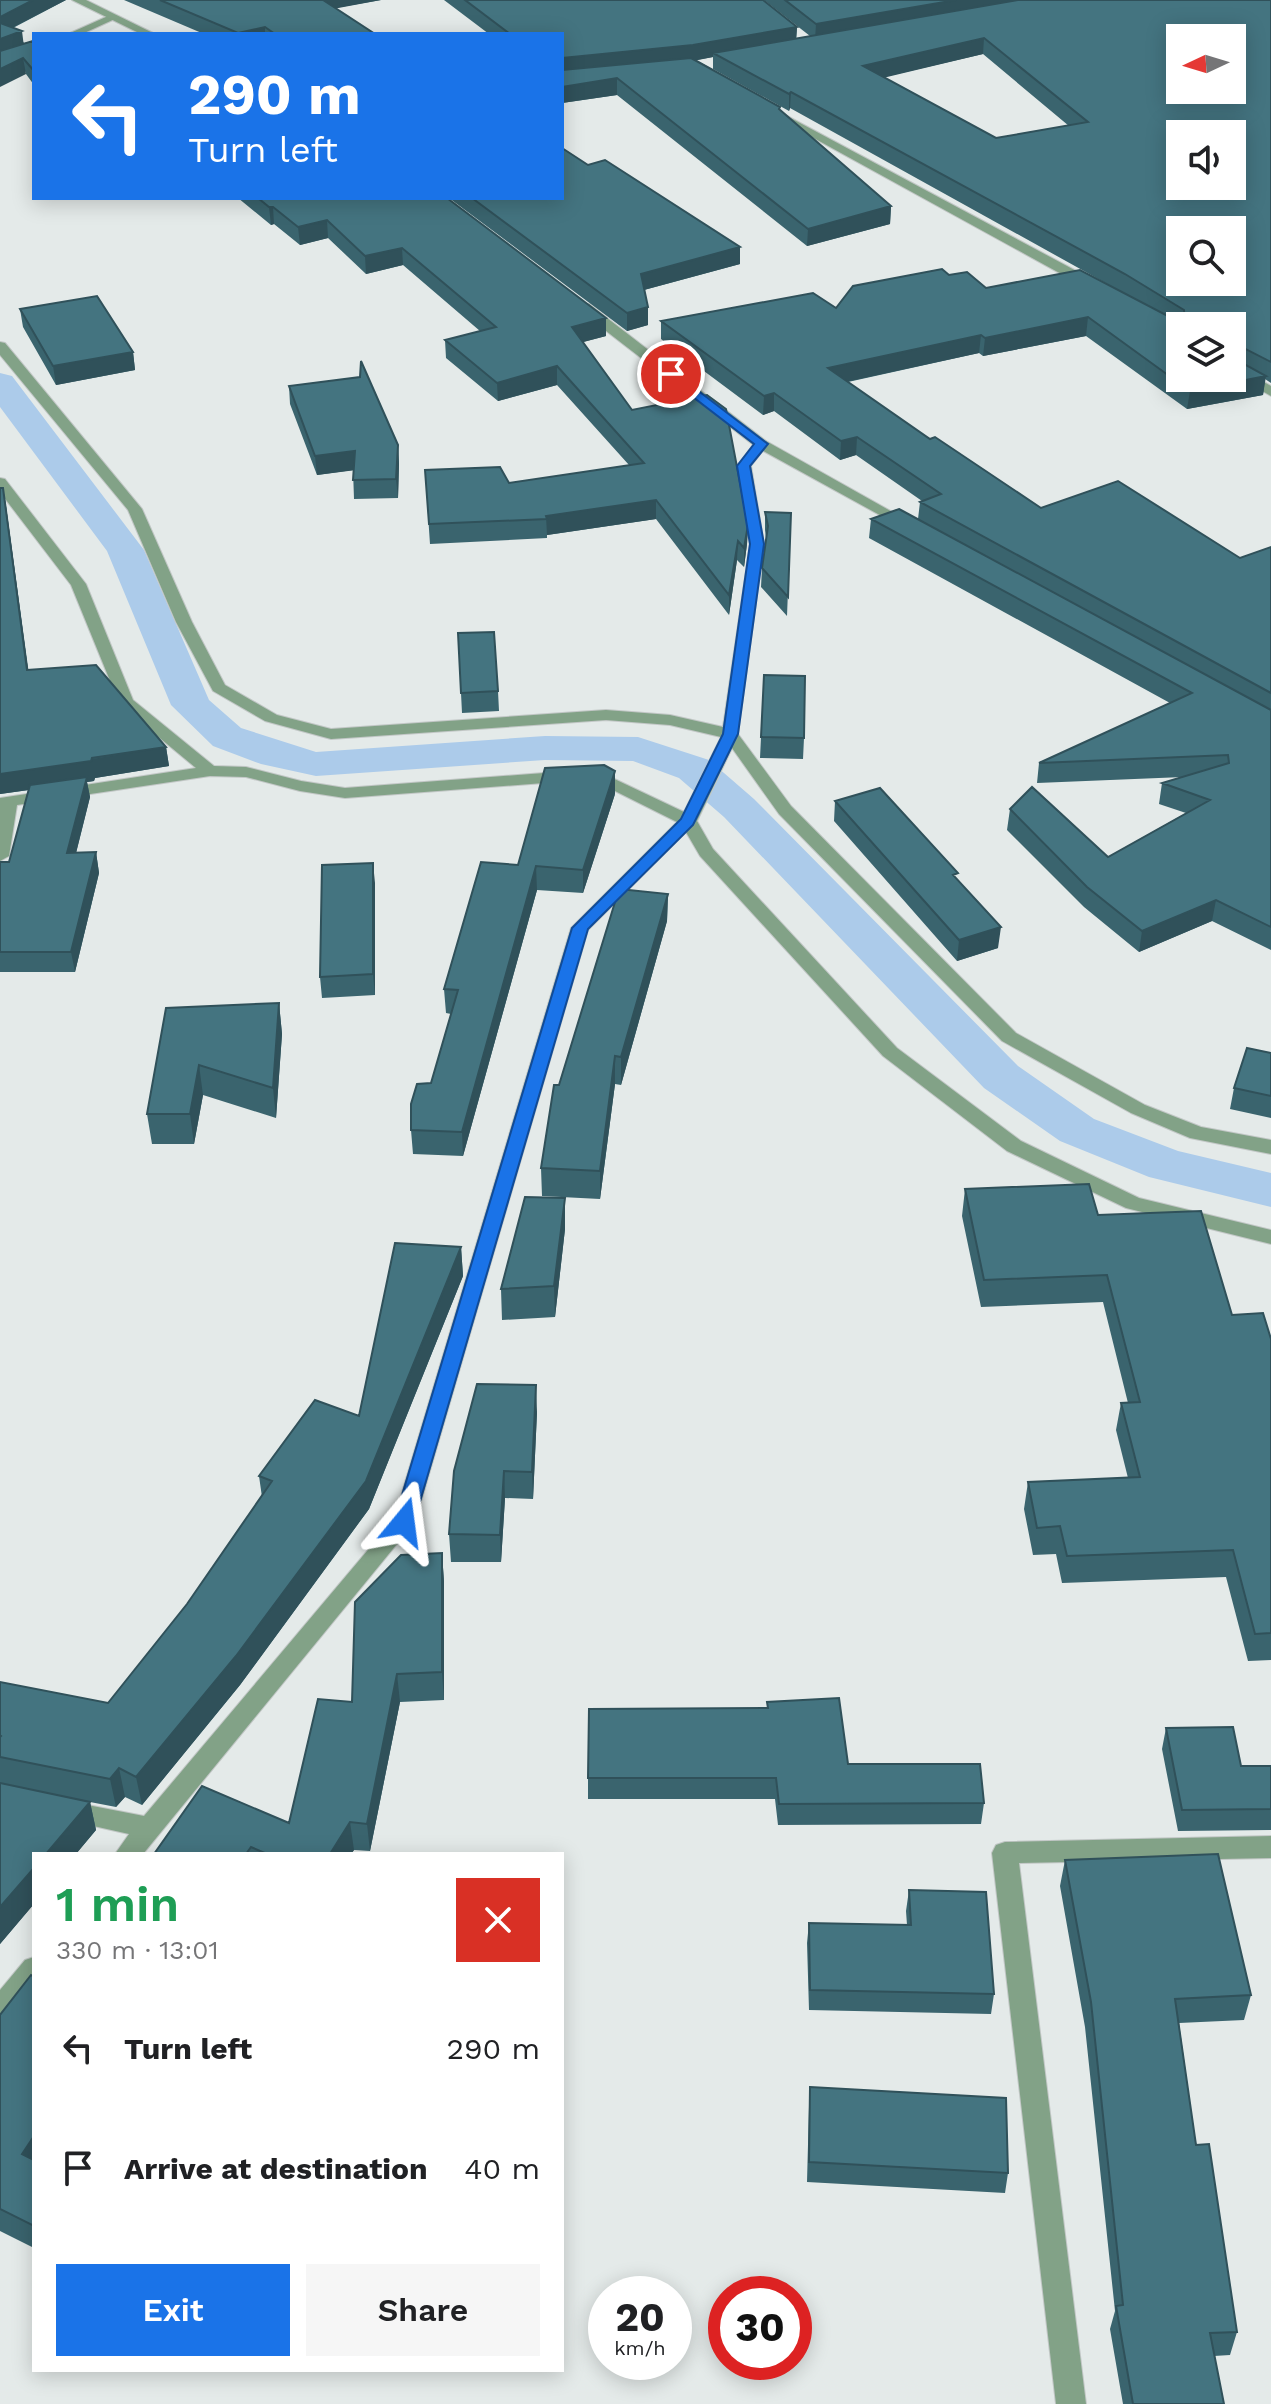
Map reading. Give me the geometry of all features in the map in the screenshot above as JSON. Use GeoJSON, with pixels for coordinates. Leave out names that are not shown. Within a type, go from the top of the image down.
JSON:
{"type":"FeatureCollection","features":[{"type":"Feature","properties":{"kind":"street"},"geometry":{"type":"LineString","coordinates":[[77,0],[145,32]]}},
{"type":"Feature","properties":{"kind":"street"},"geometry":{"type":"LineString","coordinates":[[78,32],[112,18]]}},
{"type":"Feature","properties":{"kind":"street"},"geometry":{"type":"LineString","coordinates":[[760,104],[1102,291]]}},
{"type":"Feature","properties":{"kind":"street"},"geometry":{"type":"LineString","coordinates":[[577,301],[761,444],[926,534]]}},
{"type":"Feature","properties":{"kind":"street"},"geometry":{"type":"LineString","coordinates":[[0,346],[135,509],[184,622],[219,688],[271,718],[331,734],[606,715],[670,720],[730,734],[785,810],[1009,1037],[1153,1115],[1197,1133],[1271,1147]]}},
{"type":"Feature","properties":{"kind":"street"},"geometry":{"type":"LineString","coordinates":[[1246,377],[1271,392]]}},
{"type":"Feature","properties":{"kind":"street"},"geometry":{"type":"LineString","coordinates":[[130,1852],[404,1522],[580,928],[688,821],[730,734],[757,544],[744,466],[761,444]]}},
{"type":"Feature","properties":{"kind":"street"},"geometry":{"type":"LineString","coordinates":[[0,482],[78,584],[126,702],[210,771]]}},
{"type":"Feature","properties":{"kind":"street"},"geometry":{"type":"LineString","coordinates":[[0,856],[4,803],[210,771],[246,772],[300,786],[345,793],[557,777],[606,780],[688,821],[706,852],[890,1052],[1014,1146],[1133,1203],[1271,1237]]}},
{"type":"Feature","properties":{"kind":"street"},"geometry":{"type":"LineString","coordinates":[[45,1806],[149,1828]]}},
{"type":"Feature","properties":{"kind":"street"},"geometry":{"type":"LineString","coordinates":[[1071,2404],[1005,1853],[1271,1847]]}},
{"type":"Feature","properties":{"kind":"street"},"geometry":{"type":"LineString","coordinates":[[0,2010],[32,1970]]}},
{"type":"Feature","properties":{"kind":"building"},"geometry":{"type":"Polygon","coordinates":[[[0,0],[33,0],[0,17],[0,0]]]}},
{"type":"Feature","properties":{"kind":"building"},"geometry":{"type":"Polygon","coordinates":[[[160,0],[323,0],[372,32],[272,32],[265,27],[236,32],[160,0]]]}},
{"type":"Feature","properties":{"kind":"building"},"geometry":{"type":"Polygon","coordinates":[[[465,0],[763,0],[797,27],[693,45],[564,58],[564,32],[507,32],[465,0]]]}},
{"type":"Feature","properties":{"kind":"building"},"geometry":{"type":"Polygon","coordinates":[[[785,0],[956,0],[816,24],[785,0]]]}},
{"type":"Feature","properties":{"kind":"building"},"geometry":{"type":"Polygon","coordinates":[[[1018,0],[1271,0],[1271,362],[1246,349],[1246,312],[1184,312],[1125,274],[791,92],[789,94],[713,53],[1018,0]],[[984,38],[863,66],[996,138],[1088,122],[984,38]]]}},
{"type":"Feature","properties":{"kind":"building"},"geometry":{"type":"Polygon","coordinates":[[[0,23],[22,31],[0,39],[0,23]]]}},
{"type":"Feature","properties":{"kind":"building"},"geometry":{"type":"Polygon","coordinates":[[[32,41],[32,69],[23,58],[0,69],[0,51],[32,41]]]}},
{"type":"Feature","properties":{"kind":"building"},"geometry":{"type":"Polygon","coordinates":[[[691,58],[780,107],[891,206],[808,229],[617,78],[564,87],[564,70],[691,58]]]}},
{"type":"Feature","properties":{"kind":"building"},"geometry":{"type":"Polygon","coordinates":[[[564,149],[588,165],[605,160],[740,247],[641,274],[648,307],[627,313],[475,200],[564,200],[564,149]]]}},
{"type":"Feature","properties":{"kind":"building"},"geometry":{"type":"Polygon","coordinates":[[[260,200],[450,200],[606,318],[572,327],[632,410],[707,395],[726,409],[748,525],[744,548],[738,541],[729,595],[656,500],[546,516],[547,519],[429,524],[425,470],[500,467],[509,483],[644,463],[557,366],[497,383],[445,340],[496,327],[402,248],[365,256],[327,220],[298,227],[260,200]]]}},
{"type":"Feature","properties":{"kind":"building"},"geometry":{"type":"Polygon","coordinates":[[[942,269],[949,275],[967,272],[986,288],[1080,270],[1166,315],[1166,374],[1088,317],[985,338],[981,335],[828,368],[930,439],[935,437],[1041,508],[1118,481],[1240,558],[1271,547],[1271,693],[920,502],[941,494],[857,437],[841,441],[774,393],[764,396],[661,321],[813,293],[836,308],[853,286],[942,269]]]}},
{"type":"Feature","properties":{"kind":"building"},"geometry":{"type":"Polygon","coordinates":[[[97,296],[133,352],[53,366],[20,309],[97,296]]]}},
{"type":"Feature","properties":{"kind":"building"},"geometry":{"type":"Polygon","coordinates":[[[361,361],[398,445],[396,479],[353,480],[355,451],[315,456],[289,386],[360,377],[361,361]]]}},
{"type":"Feature","properties":{"kind":"building"},"geometry":{"type":"Polygon","coordinates":[[[1246,365],[1266,376],[1246,380],[1246,365]]]}},
{"type":"Feature","properties":{"kind":"building"},"geometry":{"type":"Polygon","coordinates":[[[0,488],[3,488],[27,670],[96,665],[166,747],[0,774],[0,488]]]}},
{"type":"Feature","properties":{"kind":"building"},"geometry":{"type":"Polygon","coordinates":[[[899,509],[1271,710],[1271,927],[1216,900],[1142,931],[1087,887],[1010,809],[1032,787],[1108,857],[1210,800],[1162,783],[1229,763],[1228,755],[1039,763],[1192,693],[871,519],[899,509]]]}},
{"type":"Feature","properties":{"kind":"building"},"geometry":{"type":"Polygon","coordinates":[[[765,512],[791,513],[788,597],[762,568],[768,526],[765,512]]]}},
{"type":"Feature","properties":{"kind":"building"},"geometry":{"type":"Polygon","coordinates":[[[494,632],[498,691],[461,693],[458,633],[494,632]]]}},
{"type":"Feature","properties":{"kind":"building"},"geometry":{"type":"Polygon","coordinates":[[[764,675],[805,676],[804,738],[761,737],[764,675]]]}},
{"type":"Feature","properties":{"kind":"building"},"geometry":{"type":"Polygon","coordinates":[[[604,765],[615,771],[583,870],[536,866],[462,1132],[411,1130],[411,1104],[417,1084],[431,1083],[458,990],[444,989],[481,862],[518,865],[545,768],[604,765]]]}},
{"type":"Feature","properties":{"kind":"building"},"geometry":{"type":"Polygon","coordinates":[[[87,777],[67,853],[96,852],[71,952],[0,952],[0,862],[9,862],[30,785],[87,777]]]}},
{"type":"Feature","properties":{"kind":"building"},"geometry":{"type":"Polygon","coordinates":[[[880,788],[958,873],[953,875],[1001,927],[959,940],[835,801],[880,788]]]}},
{"type":"Feature","properties":{"kind":"building"},"geometry":{"type":"Polygon","coordinates":[[[373,863],[373,974],[320,977],[322,865],[373,863]]]}},
{"type":"Feature","properties":{"kind":"building"},"geometry":{"type":"Polygon","coordinates":[[[619,889],[668,894],[621,1057],[615,1056],[600,1171],[541,1168],[554,1085],[559,1085],[619,889]]]}},
{"type":"Feature","properties":{"kind":"building"},"geometry":{"type":"Polygon","coordinates":[[[279,1003],[273,1088],[199,1065],[190,1114],[147,1114],[166,1008],[279,1003]]]}},
{"type":"Feature","properties":{"kind":"building"},"geometry":{"type":"Polygon","coordinates":[[[1247,1048],[1271,1053],[1271,1096],[1234,1088],[1247,1048]]]}},
{"type":"Feature","properties":{"kind":"building"},"geometry":{"type":"Polygon","coordinates":[[[1089,1184],[1098,1215],[1201,1211],[1232,1315],[1263,1313],[1271,1339],[1271,1633],[1255,1634],[1233,1550],[1067,1556],[1060,1526],[1037,1528],[1028,1482],[1140,1477],[1121,1403],[1140,1402],[1107,1275],[984,1280],[965,1189],[1089,1184]]]}},
{"type":"Feature","properties":{"kind":"building"},"geometry":{"type":"Polygon","coordinates":[[[525,1197],[565,1198],[554,1286],[501,1289],[525,1197]]]}},
{"type":"Feature","properties":{"kind":"building"},"geometry":{"type":"Polygon","coordinates":[[[395,1243],[461,1247],[366,1481],[236,1656],[136,1777],[119,1768],[110,1779],[0,1757],[0,1682],[108,1703],[187,1604],[272,1481],[259,1476],[315,1400],[359,1416],[395,1243]]]}},
{"type":"Feature","properties":{"kind":"building"},"geometry":{"type":"Polygon","coordinates":[[[477,1384],[536,1385],[532,1472],[504,1471],[500,1535],[449,1534],[454,1471],[477,1384]]]}},
{"type":"Feature","properties":{"kind":"building"},"geometry":{"type":"Polygon","coordinates":[[[442,1553],[442,1672],[397,1674],[367,1824],[350,1822],[331,1852],[262,1852],[251,1847],[247,1852],[155,1852],[202,1786],[289,1823],[318,1699],[352,1702],[355,1602],[401,1555],[442,1553]]]}},
{"type":"Feature","properties":{"kind":"building"},"geometry":{"type":"Polygon","coordinates":[[[839,1698],[848,1764],[980,1764],[984,1803],[779,1804],[776,1778],[588,1778],[589,1709],[768,1708],[767,1702],[839,1698]]]}},
{"type":"Feature","properties":{"kind":"building"},"geometry":{"type":"Polygon","coordinates":[[[1233,1727],[1241,1766],[1271,1766],[1271,1809],[1182,1810],[1166,1728],[1233,1727]]]}},
{"type":"Feature","properties":{"kind":"building"},"geometry":{"type":"Polygon","coordinates":[[[0,1783],[90,1802],[48,1852],[32,1852],[32,1870],[0,1907],[0,1783]]]}},
{"type":"Feature","properties":{"kind":"building"},"geometry":{"type":"Polygon","coordinates":[[[1218,1854],[1251,1995],[1175,1999],[1196,2145],[1209,2144],[1237,2332],[1210,2333],[1224,2404],[1133,2404],[1116,2306],[1123,2305],[1091,2002],[1065,1860],[1218,1854]]]}},
{"type":"Feature","properties":{"kind":"building"},"geometry":{"type":"Polygon","coordinates":[[[909,1890],[986,1892],[994,1994],[810,1990],[809,1923],[911,1925],[909,1890]]]}},
{"type":"Feature","properties":{"kind":"building"},"geometry":{"type":"Polygon","coordinates":[[[32,1976],[32,2139],[22,2154],[32,2159],[32,2225],[0,2209],[0,2015],[32,1976]]]}},
{"type":"Feature","properties":{"kind":"building"},"geometry":{"type":"Polygon","coordinates":[[[810,2087],[1006,2098],[1008,2173],[809,2162],[810,2087]]]}},
{"type":"Feature","properties":{"kind":"waterway"},"geometry":{"type":"LineString","coordinates":[[0,383],[125,550],[191,705],[227,737],[276,755],[316,764],[545,748],[638,749],[694,769],[739,808],[1001,1077],[1077,1130],[1166,1165],[1271,1190]]}},
{"type":"Feature","properties":{"kind":"route"},"geometry":{"type":"LineString","coordinates":[[404,1522],[580,928],[688,821],[730,734],[757,544],[744,466],[761,444],[671,374]]}}]}
